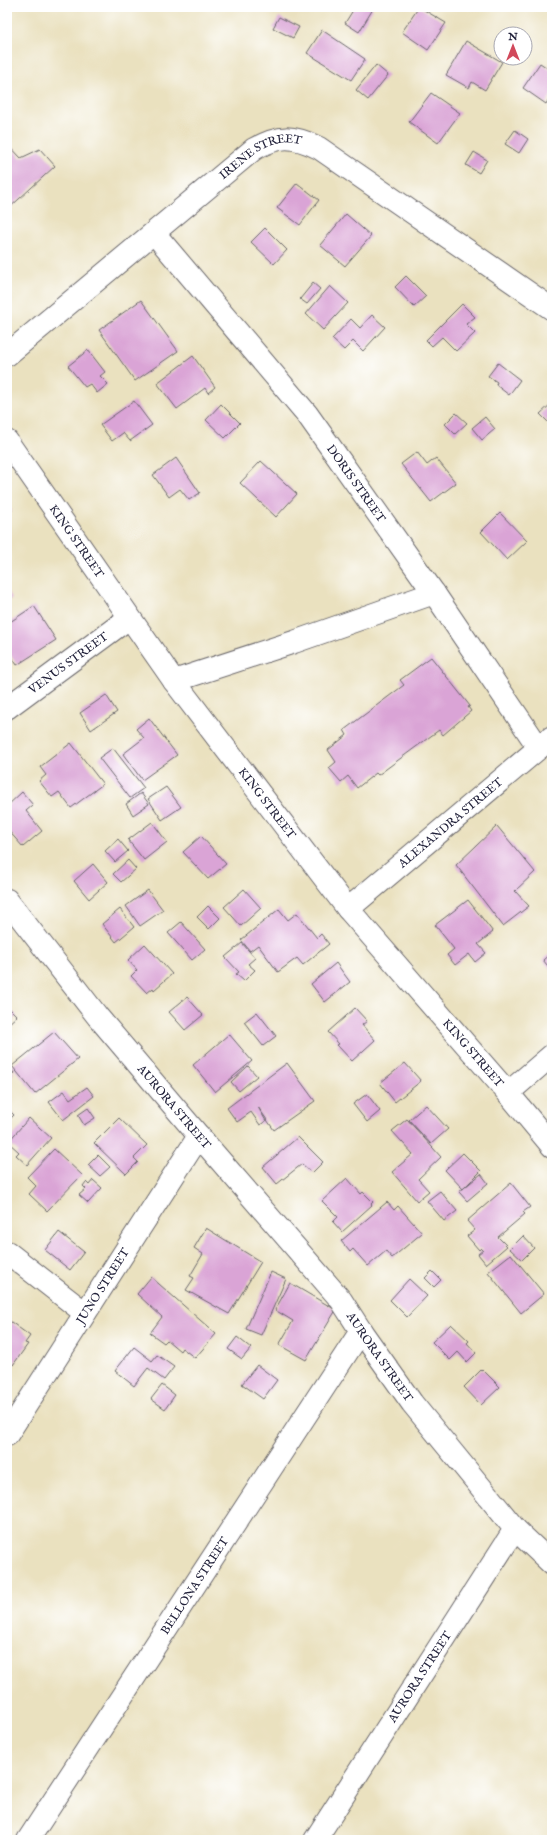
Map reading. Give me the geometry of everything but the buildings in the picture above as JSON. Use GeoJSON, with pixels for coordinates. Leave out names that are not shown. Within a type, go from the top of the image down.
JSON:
{"type":"FeatureCollection","features":[{"type":"Feature","properties":{"kind":"street","name":"IRENE STREET"},"geometry":{"type":"LineString","coordinates":[[7,355],[254,150],[269,141],[285,138],[302,140],[319,148],[552,309]]}},
{"type":"Feature","properties":{"kind":"street","name":"DORIS STREET"},"geometry":{"type":"LineString","coordinates":[[154,233],[307,414],[434,593],[546,742]]}},
{"type":"Feature","properties":{"kind":"street","name":"KING STREET"},"geometry":{"type":"LineString","coordinates":[[7,441],[174,681],[348,909],[508,1093],[552,1146]]}},
{"type":"Feature","properties":{"kind":"street"},"geometry":{"type":"LineString","coordinates":[[174,681],[294,642],[434,593]]}},
{"type":"Feature","properties":{"kind":"street","name":"VENUS STREET"},"geometry":{"type":"LineString","coordinates":[[7,708],[129,618]]}},
{"type":"Feature","properties":{"kind":"street","name":"ALEXANDRA STREET"},"geometry":{"type":"LineString","coordinates":[[348,909],[546,742]]}},
{"type":"Feature","properties":{"kind":"street","name":"AURORA STREET"},"geometry":{"type":"LineString","coordinates":[[7,900],[98,1017],[293,1246],[341,1300],[361,1331],[412,1402],[515,1529],[314,1840]]}},
{"type":"Feature","properties":{"kind":"street"},"geometry":{"type":"LineString","coordinates":[[508,1093],[552,1055]]}},
{"type":"Feature","properties":{"kind":"street","name":"JUNO STREET"},"geometry":{"type":"LineString","coordinates":[[7,1435],[199,1136]]}},
{"type":"Feature","properties":{"kind":"street"},"geometry":{"type":"LineString","coordinates":[[7,1252],[85,1313]]}},
{"type":"Feature","properties":{"kind":"street","name":"BELLONA STREET"},"geometry":{"type":"LineString","coordinates":[[28,1840],[361,1331]]}},
{"type":"Feature","properties":{"kind":"street"},"geometry":{"type":"LineString","coordinates":[[515,1529],[552,1564]]}}]}
